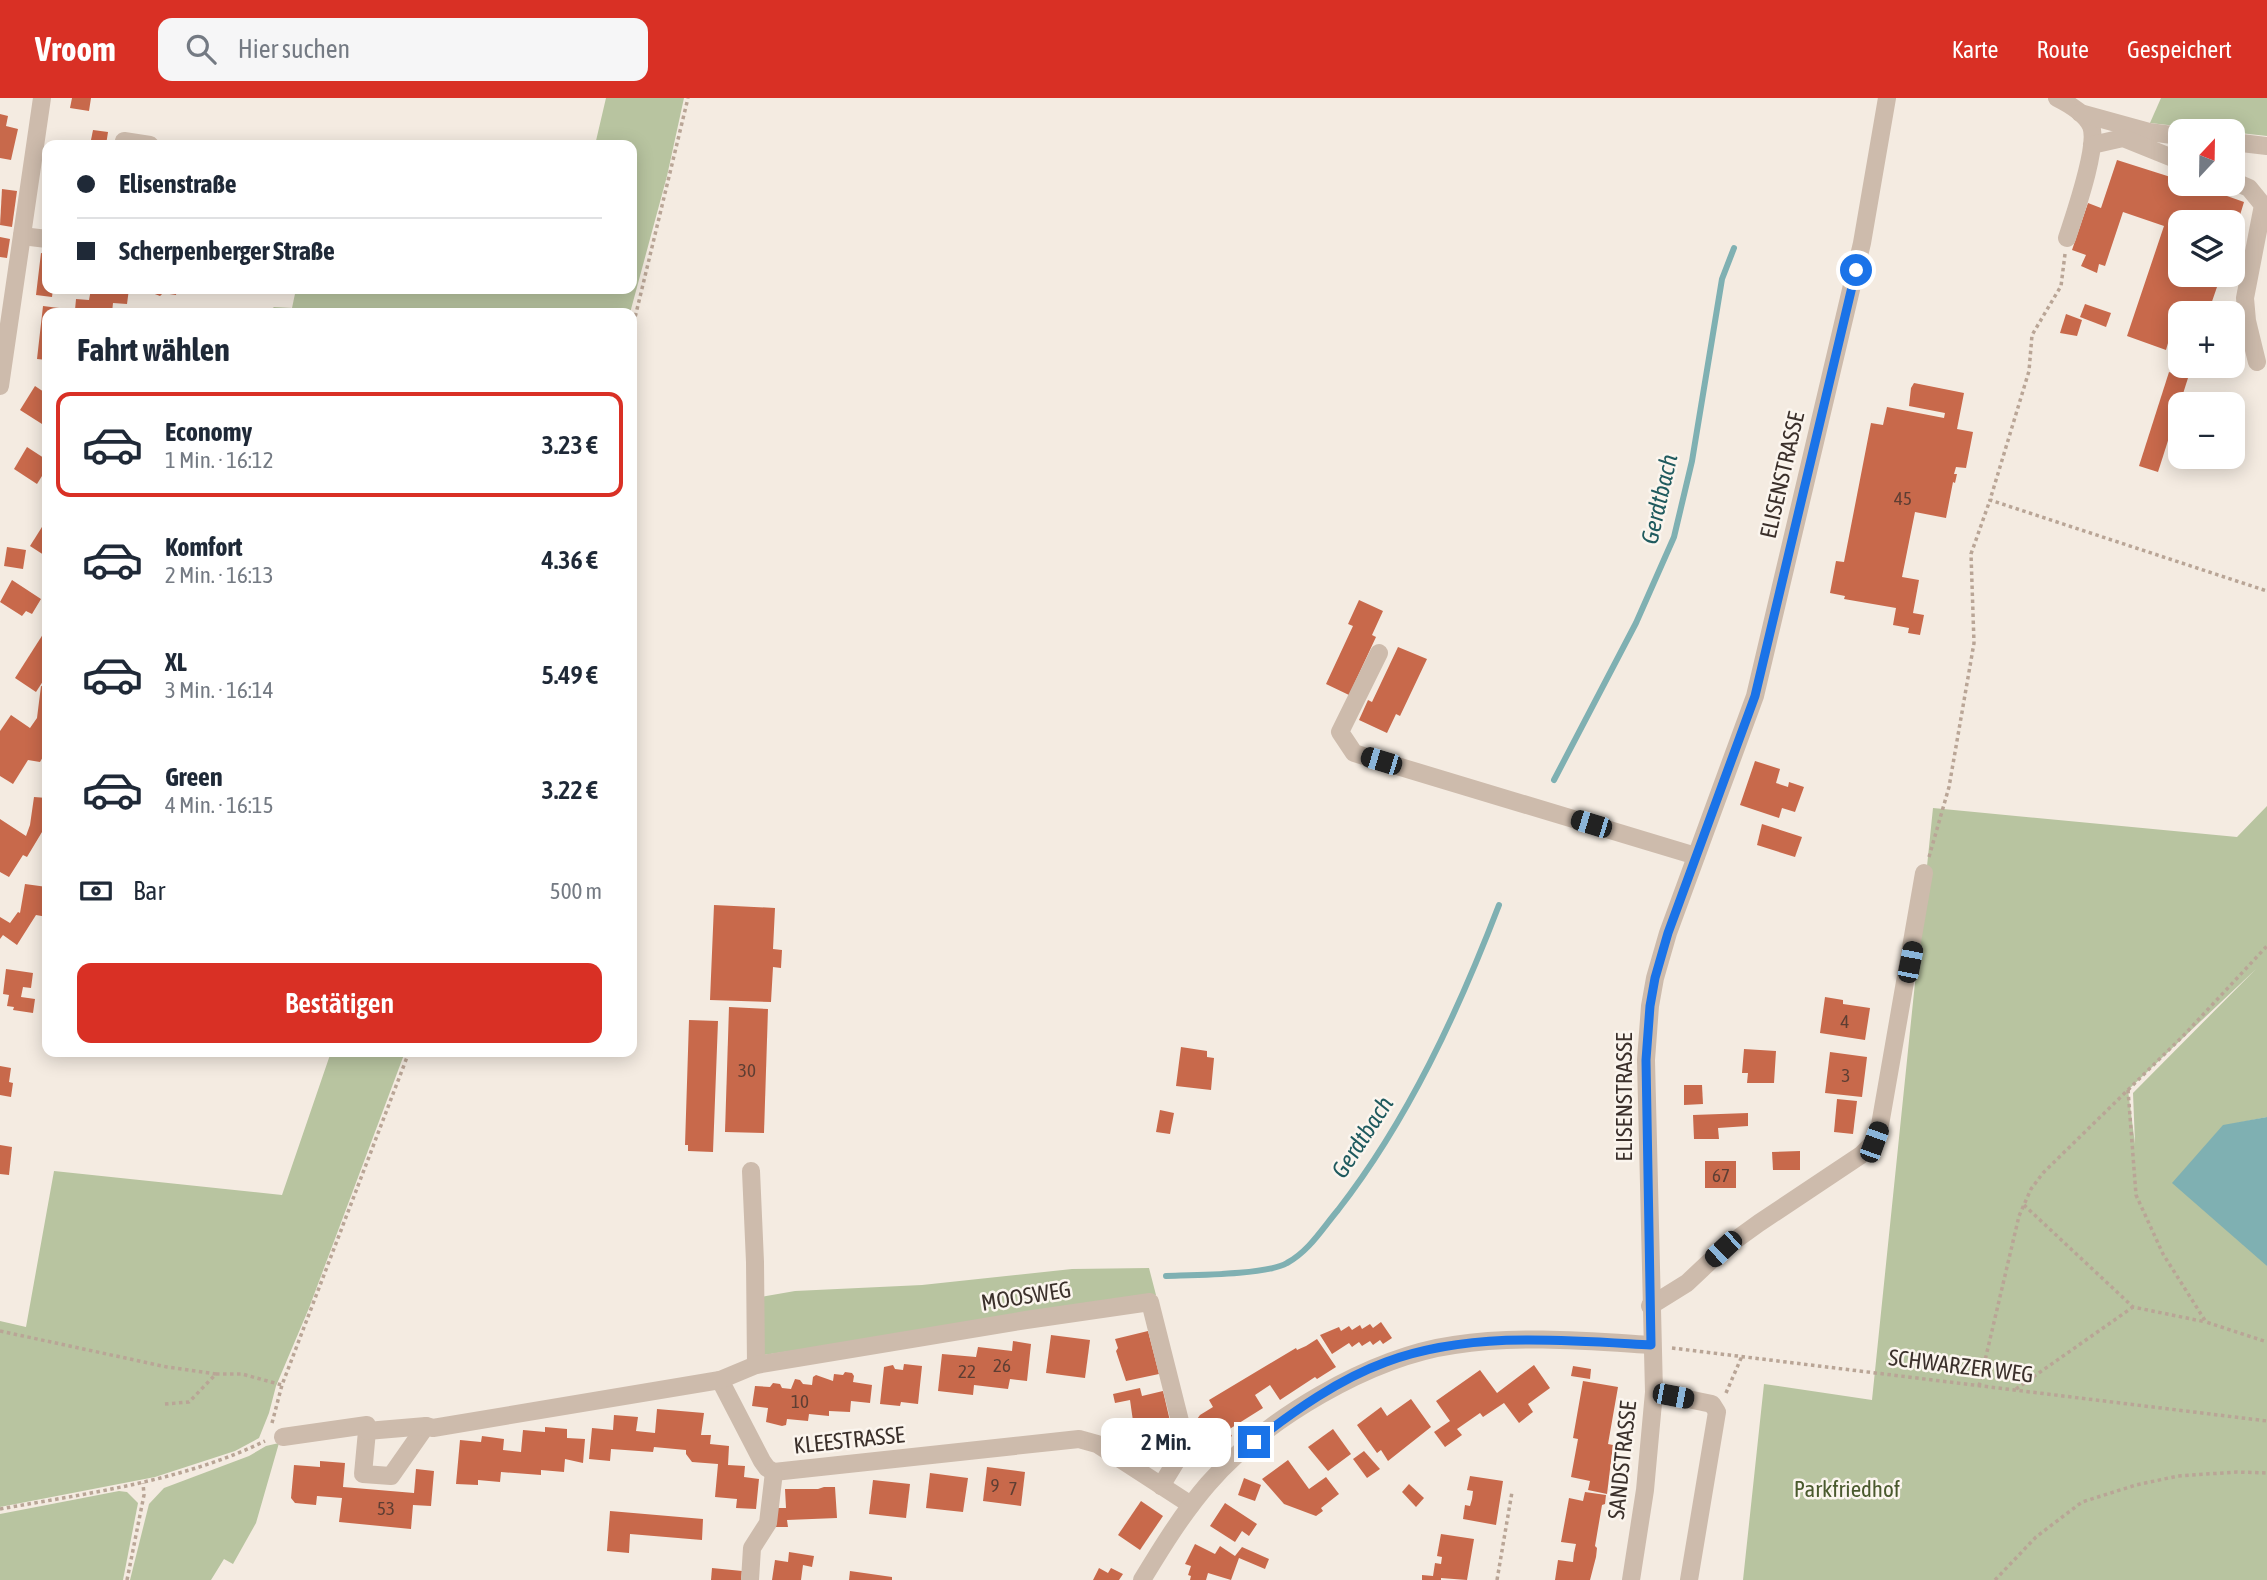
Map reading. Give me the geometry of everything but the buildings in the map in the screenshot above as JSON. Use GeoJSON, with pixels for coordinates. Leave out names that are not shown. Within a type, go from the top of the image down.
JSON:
{"type":"FeatureCollection","features":[{"type":"Feature","properties":{"kind":"street"},"geometry":{"type":"LineString","coordinates":[[0,386],[6,306],[22,236],[42,98]]}},
{"type":"Feature","properties":{"kind":"street","name":"ELISENSTRASSE"},"geometry":{"type":"LineString","coordinates":[[1651,1345],[1646,1060],[1655,978],[1668,933],[1755,696],[1863,243],[1887,98]]}},
{"type":"Feature","properties":{"kind":"street"},"geometry":{"type":"LineString","coordinates":[[2057,98],[2080,113],[2091,126],[2092,145],[2067,238]]}},
{"type":"Feature","properties":{"kind":"street"},"geometry":{"type":"LineString","coordinates":[[2080,113],[2149,132],[2168,134]]}},
{"type":"Feature","properties":{"kind":"street"},"geometry":{"type":"LineString","coordinates":[[2092,145],[2123,138],[2168,156]]}},
{"type":"Feature","properties":{"kind":"street"},"geometry":{"type":"LineString","coordinates":[[2245,143],[2267,146]]}},
{"type":"Feature","properties":{"kind":"street"},"geometry":{"type":"LineString","coordinates":[[2245,186],[2263,205],[2245,298],[2256,362]]}},
{"type":"Feature","properties":{"kind":"street"},"geometry":{"type":"LineString","coordinates":[[22,236],[42,238]]}},
{"type":"Feature","properties":{"kind":"street"},"geometry":{"type":"LineString","coordinates":[[1379,653],[1340,732],[1354,753],[1696,856]]}},
{"type":"Feature","properties":{"kind":"street"},"geometry":{"type":"LineString","coordinates":[[1650,1306],[1687,1283],[1723,1249],[1861,1155],[1874,1142],[1880,1125],[1924,873]]}},
{"type":"Feature","properties":{"kind":"street"},"geometry":{"type":"LineString","coordinates":[[751,1171],[756,1365]]}},
{"type":"Feature","properties":{"kind":"street","name":"MOOSWEG"},"geometry":{"type":"LineString","coordinates":[[720,1380],[756,1365],[1150,1302],[1186,1445],[1161,1486]]}},
{"type":"Feature","properties":{"kind":"street"},"geometry":{"type":"LineString","coordinates":[[1142,1580],[1191,1505],[1238,1454],[1287,1417],[1344,1382],[1385,1362],[1455,1344],[1495,1341],[1543,1340],[1651,1345]]}},
{"type":"Feature","properties":{"kind":"street","name":"SANDSTRASSE"},"geometry":{"type":"LineString","coordinates":[[1631,1580],[1645,1490],[1654,1392],[1651,1345]]}},
{"type":"Feature","properties":{"kind":"street"},"geometry":{"type":"LineString","coordinates":[[367,1431],[426,1426],[433,1428],[720,1380]]}},
{"type":"Feature","properties":{"kind":"street","name":"KLEESTRASSE"},"geometry":{"type":"LineString","coordinates":[[720,1380],[762,1461],[774,1472],[1079,1439],[1097,1444],[1191,1505]]}},
{"type":"Feature","properties":{"kind":"street"},"geometry":{"type":"LineString","coordinates":[[1654,1392],[1712,1404],[1717,1412],[1689,1580]]}},
{"type":"Feature","properties":{"kind":"street"},"geometry":{"type":"LineString","coordinates":[[276,1438],[367,1425],[363,1474],[391,1476],[426,1426]]}},
{"type":"Feature","properties":{"kind":"street"},"geometry":{"type":"LineString","coordinates":[[750,1580],[752,1548],[768,1523],[774,1472]]}},
{"type":"Feature","properties":{"kind":"path"},"geometry":{"type":"LineString","coordinates":[[637,312],[688,98]]}},
{"type":"Feature","properties":{"kind":"path"},"geometry":{"type":"LineString","coordinates":[[1924,873],[1949,787],[1974,643],[1971,554],[2029,371],[2032,335],[2061,286],[2067,238]]}},
{"type":"Feature","properties":{"kind":"path"},"geometry":{"type":"LineString","coordinates":[[1990,500],[2267,591]]}},
{"type":"Feature","properties":{"kind":"path"},"geometry":{"type":"LineString","coordinates":[[1979,1386],[2019,1216],[2031,1189],[2043,1173],[2184,1035],[2267,946]]}},
{"type":"Feature","properties":{"kind":"path"},"geometry":{"type":"LineString","coordinates":[[0,1509],[143,1483],[210,1464],[276,1438],[282,1385],[407,1057]]}},
{"type":"Feature","properties":{"kind":"path"},"geometry":{"type":"LineString","coordinates":[[2128,1090],[2136,1195],[2163,1254],[2206,1322]]}},
{"type":"Feature","properties":{"kind":"path"},"geometry":{"type":"LineString","coordinates":[[2024,1205],[2133,1307],[2206,1322],[2267,1342]]}},
{"type":"Feature","properties":{"kind":"path"},"geometry":{"type":"LineString","coordinates":[[2015,1390],[2133,1307]]}},
{"type":"Feature","properties":{"kind":"path"},"geometry":{"type":"LineString","coordinates":[[0,1331],[167,1367],[216,1374],[242,1374],[282,1385]]}},
{"type":"Feature","properties":{"kind":"path","name":"SCHWARZER WEG"},"geometry":{"type":"LineString","coordinates":[[1651,1345],[2267,1421]]}},
{"type":"Feature","properties":{"kind":"path"},"geometry":{"type":"LineString","coordinates":[[1717,1412],[1742,1356]]}},
{"type":"Feature","properties":{"kind":"path"},"geometry":{"type":"LineString","coordinates":[[165,1404],[189,1402],[216,1374]]}},
{"type":"Feature","properties":{"kind":"path"},"geometry":{"type":"LineString","coordinates":[[1995,1580],[2036,1536],[2082,1502],[2136,1485],[2178,1476],[2267,1473]]}},
{"type":"Feature","properties":{"kind":"path"},"geometry":{"type":"LineString","coordinates":[[128,1580],[144,1495],[143,1483]]}},
{"type":"Feature","properties":{"kind":"path"},"geometry":{"type":"LineString","coordinates":[[1497,1580],[1513,1492]]}},
{"type":"Feature","properties":{"kind":"green space"},"geometry":{"type":"Polygon","coordinates":[[[606,98],[684,98],[667,176],[637,287],[637,140],[596,140],[606,98]]]}},
{"type":"Feature","properties":{"kind":"green space"},"geometry":{"type":"Polygon","coordinates":[[[2161,98],[2267,98],[2267,136],[2245,134],[2245,119],[2168,119],[2168,125],[2150,123],[2161,98]]]}},
{"type":"Feature","properties":{"kind":"green space"},"geometry":{"type":"Polygon","coordinates":[[[295,294],[635,294],[631,308],[292,308],[295,294]]]}},
{"type":"Feature","properties":{"kind":"green space","name":"Parkfriedhof"},"geometry":{"type":"Polygon","coordinates":[[[2267,806],[2267,1117],[2223,1126],[2267,1266],[2267,1580],[1743,1580],[1764,1384],[1872,1400],[1933,808],[2237,837],[2267,806]],[[2256,969],[2128,1090],[2135,1144],[2133,1093],[2256,969]]]}},
{"type":"Feature","properties":{"kind":"green space"},"geometry":{"type":"Polygon","coordinates":[[[329,1057],[403,1057],[309,1308],[276,1386],[259,1438],[235,1451],[155,1477],[0,1507],[0,1321],[26,1327],[54,1171],[282,1195],[329,1057]]]}},
{"type":"Feature","properties":{"kind":"green space"},"geometry":{"type":"Polygon","coordinates":[[[1149,1268],[1156,1295],[764,1355],[760,1297],[795,1291],[922,1285],[1072,1269],[1149,1268]]]}},
{"type":"Feature","properties":{"kind":"green space"},"geometry":{"type":"Polygon","coordinates":[[[279,1443],[256,1523],[233,1564],[224,1559],[211,1580],[130,1580],[149,1504],[164,1488],[279,1443]]]}},
{"type":"Feature","properties":{"kind":"green space"},"geometry":{"type":"Polygon","coordinates":[[[119,1491],[127,1492],[138,1503],[123,1580],[0,1580],[0,1514],[119,1491]]]}},
{"type":"Feature","properties":{"kind":"water"},"geometry":{"type":"Polygon","coordinates":[[[2267,1117],[2267,1266],[2172,1183],[2223,1125],[2267,1117]]]}},
{"type":"Feature","properties":{"kind":"waterway","name":"Gerdtbach"},"geometry":{"type":"LineString","coordinates":[[1554,780],[1636,623],[1674,537],[1692,461],[1722,279],[1734,248]]}},
{"type":"Feature","properties":{"kind":"waterway","name":"Gerdtbach"},"geometry":{"type":"LineString","coordinates":[[1166,1276],[1229,1274],[1277,1267],[1295,1258],[1315,1239],[1363,1175],[1409,1102],[1448,1025],[1499,905]]}},
{"type":"Feature","properties":{"kind":"route"},"geometry":{"type":"LineString","coordinates":[[1254,1442],[1287,1417],[1344,1382],[1385,1362],[1418,1352],[1455,1344],[1495,1341],[1543,1340],[1651,1345],[1646,1060],[1655,978],[1668,933],[1755,696],[1856,270]]}}]}
